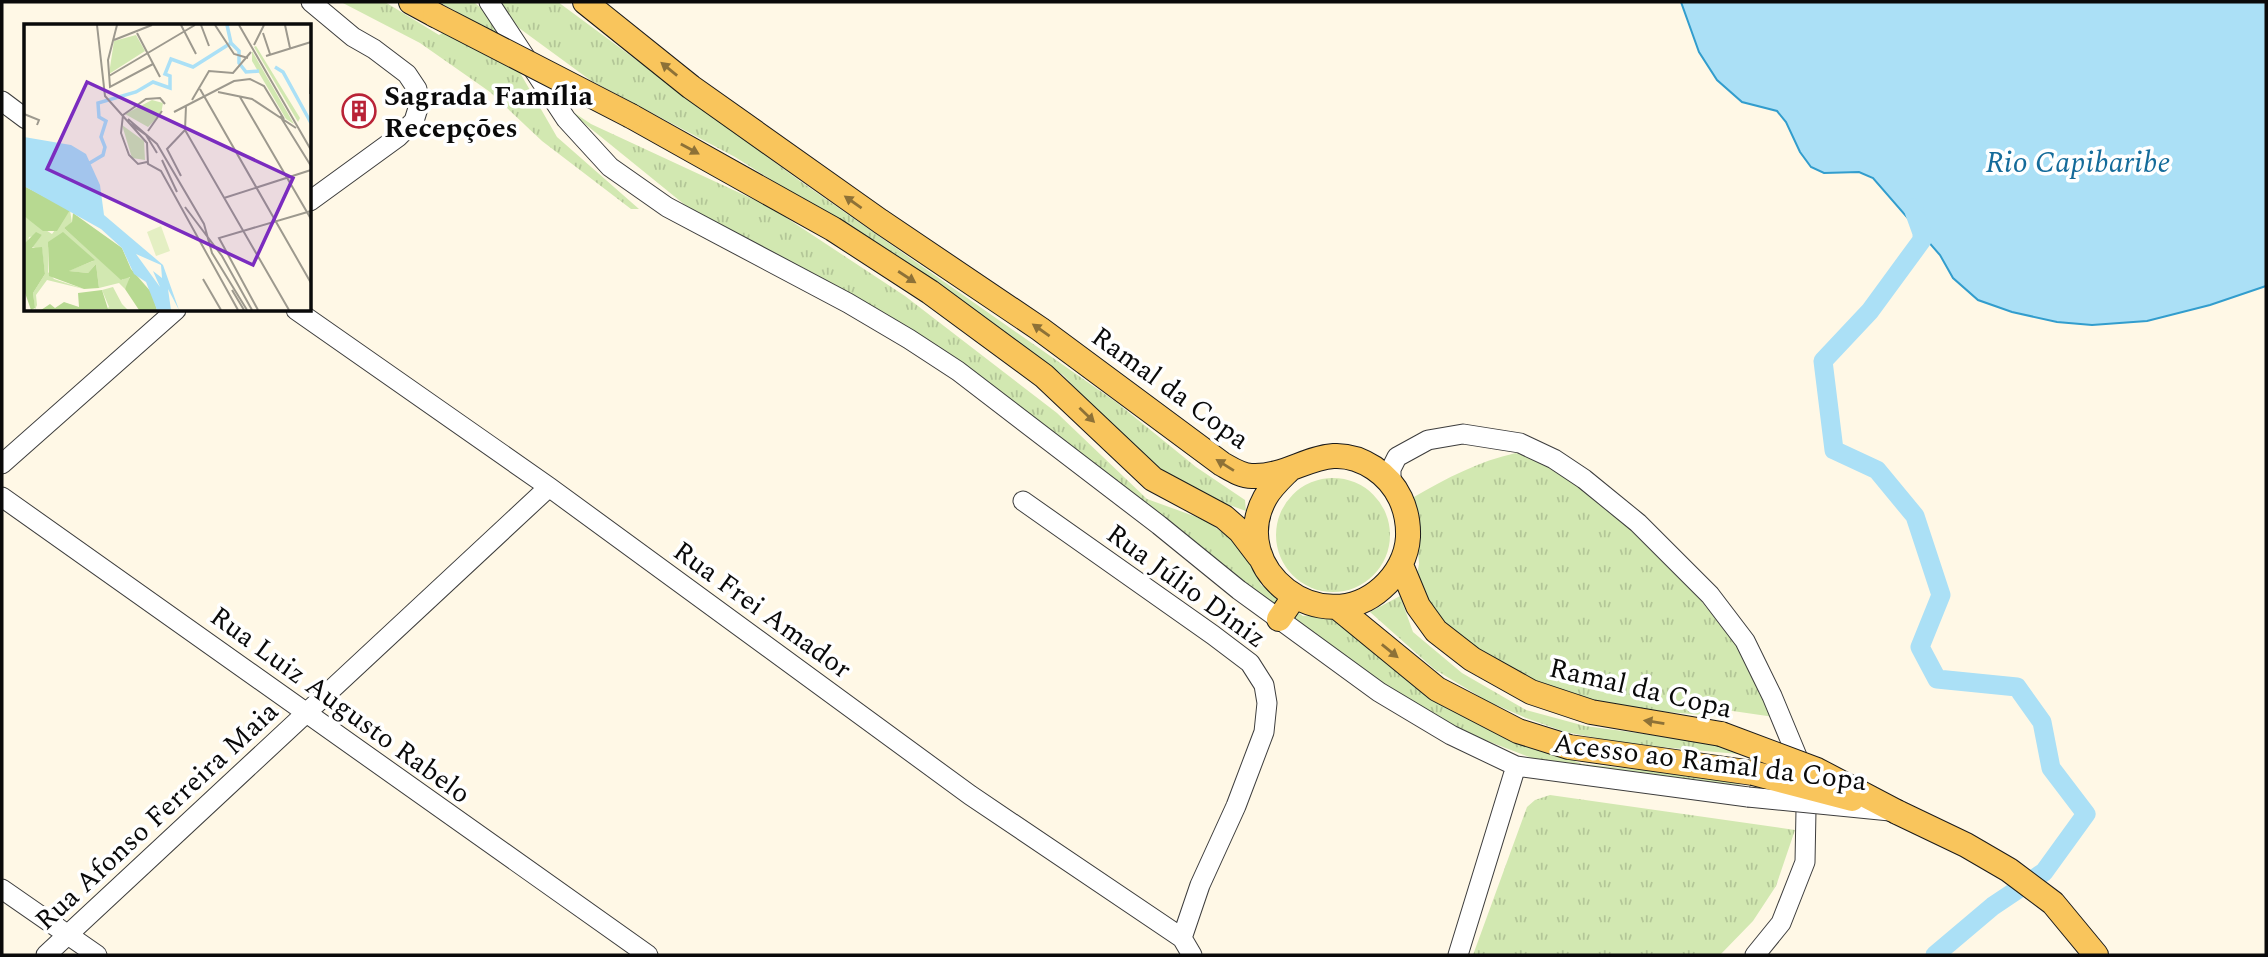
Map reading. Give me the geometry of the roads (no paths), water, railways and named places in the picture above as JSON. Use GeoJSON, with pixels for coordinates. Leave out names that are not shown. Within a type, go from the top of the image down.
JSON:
{"type":"FeatureCollection","features":[{"type":"Feature","properties":{"kind":"main road"},"geometry":{"type":"LineString","coordinates":[[411,2],[631,116],[833,229],[930,292],[1044,376],[1153,479],[1224,517],[1247,538],[1276,583],[1294,597],[1315,606],[1337,607],[1357,603],[1375,595],[1390,582],[1401,565]]}},
{"type":"Feature","properties":{"kind":"main road","name":"Ramal da Copa"},"geometry":{"type":"LineString","coordinates":[[585,2],[691,87],[880,221],[1040,329],[1223,464],[1249,477],[1289,470],[1309,460],[1332,456],[1354,459],[1374,468],[1391,483],[1402,501],[1408,523],[1408,544],[1401,565],[1418,606],[1436,631],[1472,659],[1531,692],[1591,712],[1721,734],[1817,770],[1897,811]]}},
{"type":"Feature","properties":{"kind":"main road"},"geometry":{"type":"LineString","coordinates":[[1264,564],[1257,543],[1257,520],[1269,492],[1289,470]]}},
{"type":"Feature","properties":{"kind":"main road"},"geometry":{"type":"LineString","coordinates":[[1279,619],[1294,597]]}},
{"type":"Feature","properties":{"kind":"main road"},"geometry":{"type":"LineString","coordinates":[[1337,607],[1437,689],[1518,731],[1569,747],[1753,773],[1897,811],[2009,870],[2053,903],[2096,955]]}},
{"type":"Feature","properties":{"kind":"street"},"geometry":{"type":"LineString","coordinates":[[311,2],[353,37],[408,74],[417,89],[419,105],[414,121],[398,137],[312,200]]}},
{"type":"Feature","properties":{"kind":"street"},"geometry":{"type":"LineString","coordinates":[[489,2],[566,119],[610,167],[667,206],[848,303],[948,365],[1279,619],[1380,692],[1451,736],[1516,766],[1458,955]]}},
{"type":"Feature","properties":{"kind":"street"},"geometry":{"type":"LineString","coordinates":[[2,101],[24,118]]}},
{"type":"Feature","properties":{"kind":"street"},"geometry":{"type":"LineString","coordinates":[[2,464],[174,312]]}},
{"type":"Feature","properties":{"kind":"street","name":"Rua Frei Amador"},"geometry":{"type":"LineString","coordinates":[[299,312],[549,487],[970,795],[1187,947]]}},
{"type":"Feature","properties":{"kind":"street"},"geometry":{"type":"LineString","coordinates":[[1391,483],[1391,469],[1397,457],[1428,440],[1463,434],[1520,443],[1553,459],[1584,480],[1638,523],[1710,595],[1745,641],[1772,696],[1799,761],[1806,810],[1804,862],[1781,923],[1755,955]]}},
{"type":"Feature","properties":{"kind":"street","name":"Rua Afonso Ferreira Maia"},"geometry":{"type":"LineString","coordinates":[[46,955],[549,487]]}},
{"type":"Feature","properties":{"kind":"street","name":"Rua Luiz Augusto Rabelo"},"geometry":{"type":"LineString","coordinates":[[2,497],[648,955]]}},
{"type":"Feature","properties":{"kind":"street","name":"Rua Júlio Diniz"},"geometry":{"type":"LineString","coordinates":[[1023,501],[1250,663],[1264,685],[1267,703],[1264,732],[1236,806],[1200,886],[1187,947]]}},
{"type":"Feature","properties":{"kind":"street","name":"Acesso ao Ramal da Copa"},"geometry":{"type":"LineString","coordinates":[[1516,766],[1748,797],[1897,811]]}},
{"type":"Feature","properties":{"kind":"street"},"geometry":{"type":"LineString","coordinates":[[2,888],[97,955]]}},
{"type":"Feature","properties":{"kind":"water","name":"Rio Capibaribe"},"geometry":{"type":"Polygon","coordinates":[[[1681,2],[2266,2],[2266,286],[2210,305],[2147,321],[2092,325],[2057,322],[2012,312],[1978,300],[1953,278],[1940,255],[1873,178],[1859,172],[1824,173],[1811,167],[1777,111],[1742,102],[1717,80],[1699,52],[1681,2]]]}},
{"type":"Feature","properties":{"kind":"waterway"},"geometry":{"type":"LineString","coordinates":[[1913,208],[1922,240],[1870,311],[1823,361],[1834,450],[1877,470],[1915,516],[1941,595],[1920,647],[1937,679],[2017,687],[2042,722],[2051,768],[2086,814],[2044,872],[1993,906],[1935,955]]}},
{"type":"Feature","properties":{"kind":"place","name":"Sagrada Família Recepções"},"geometry":{"type":"Point","coordinates":[359,111]}}]}
